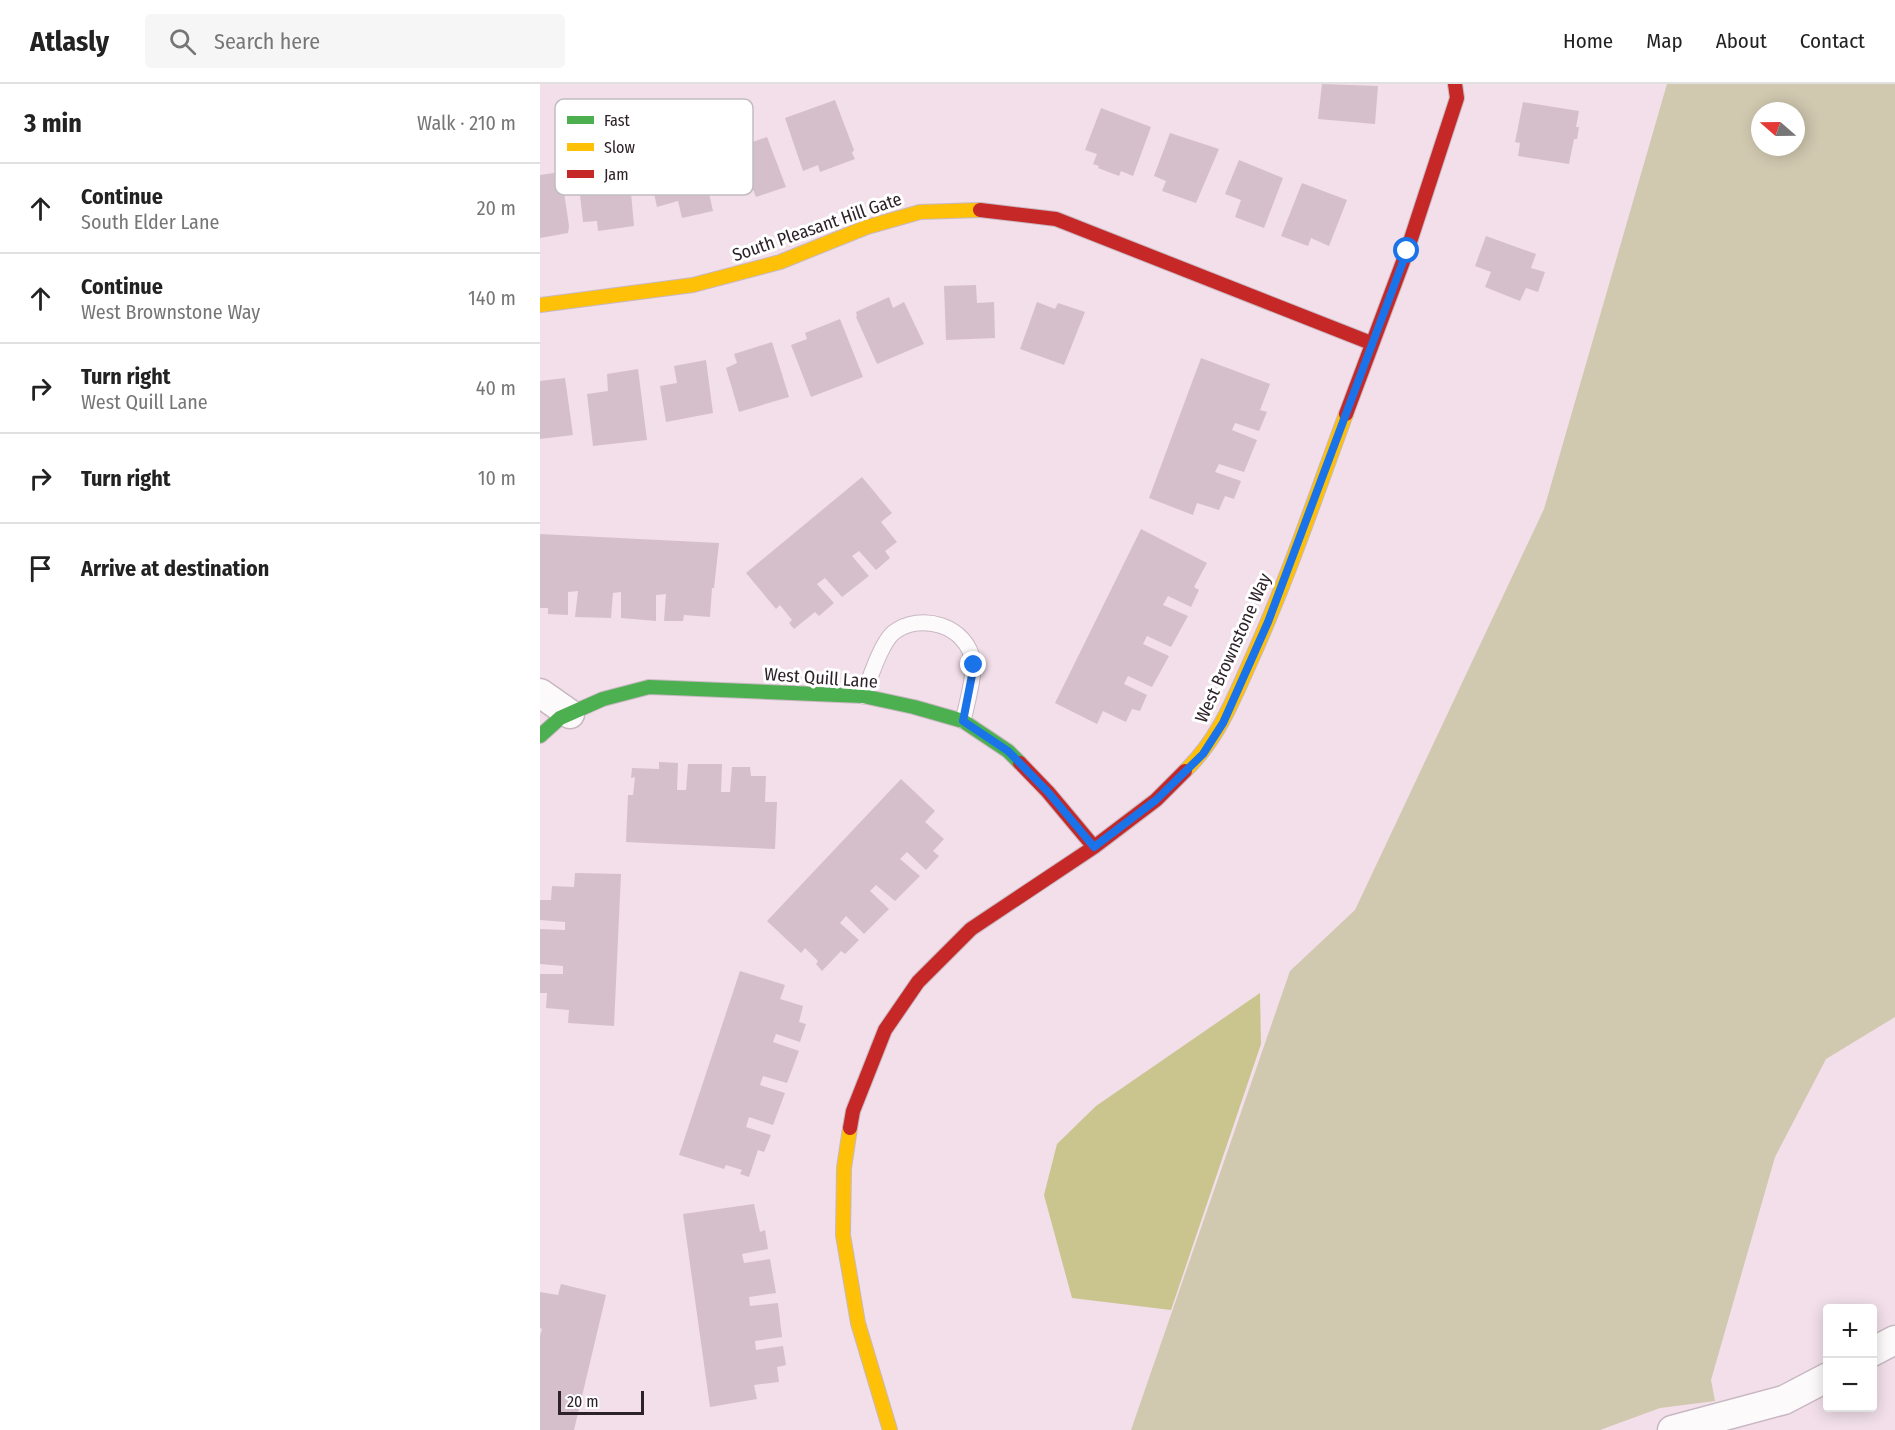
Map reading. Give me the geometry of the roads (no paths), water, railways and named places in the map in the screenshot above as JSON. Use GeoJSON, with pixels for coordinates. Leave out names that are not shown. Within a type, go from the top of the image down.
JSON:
{"type":"FeatureCollection","features":[{"type":"Feature","properties":{"kind":"street","name":"West Brownstone Way"},"geometry":{"type":"LineString","coordinates":[[891,1430],[858,1323],[843,1235],[844,1168],[853,1111],[885,1030],[918,982],[970,929],[1094,847],[1156,800],[1203,754],[1223,723],[1268,622],[1407,251],[1454,109],[1457,98],[1455,84]]}},
{"type":"Feature","properties":{"kind":"street","name":"South Pleasant Hill Gate"},"geometry":{"type":"LineString","coordinates":[[540,305],[693,285],[780,262],[867,227],[920,212],[988,210],[1056,219],[1371,343]]}},
{"type":"Feature","properties":{"kind":"street","name":"West Quill Lane"},"geometry":{"type":"LineString","coordinates":[[540,736],[560,718],[603,699],[649,687],[863,696],[963,721],[1008,751],[1048,792],[1094,847]]}},
{"type":"Feature","properties":{"kind":"street"},"geometry":{"type":"LineString","coordinates":[[540,693],[570,714]]}},
{"type":"Feature","properties":{"kind":"street"},"geometry":{"type":"LineString","coordinates":[[1877,1349],[1895,1340]]}},
{"type":"Feature","properties":{"kind":"street"},"geometry":{"type":"LineString","coordinates":[[1672,1430],[1784,1400],[1823,1379]]}},
{"type":"Feature","properties":{"kind":"lane"},"geometry":{"type":"LineString","coordinates":[[863,696],[885,644],[892,634],[906,626],[920,622],[936,623],[951,629],[963,640],[971,652],[974,665],[963,721]]}}]}
